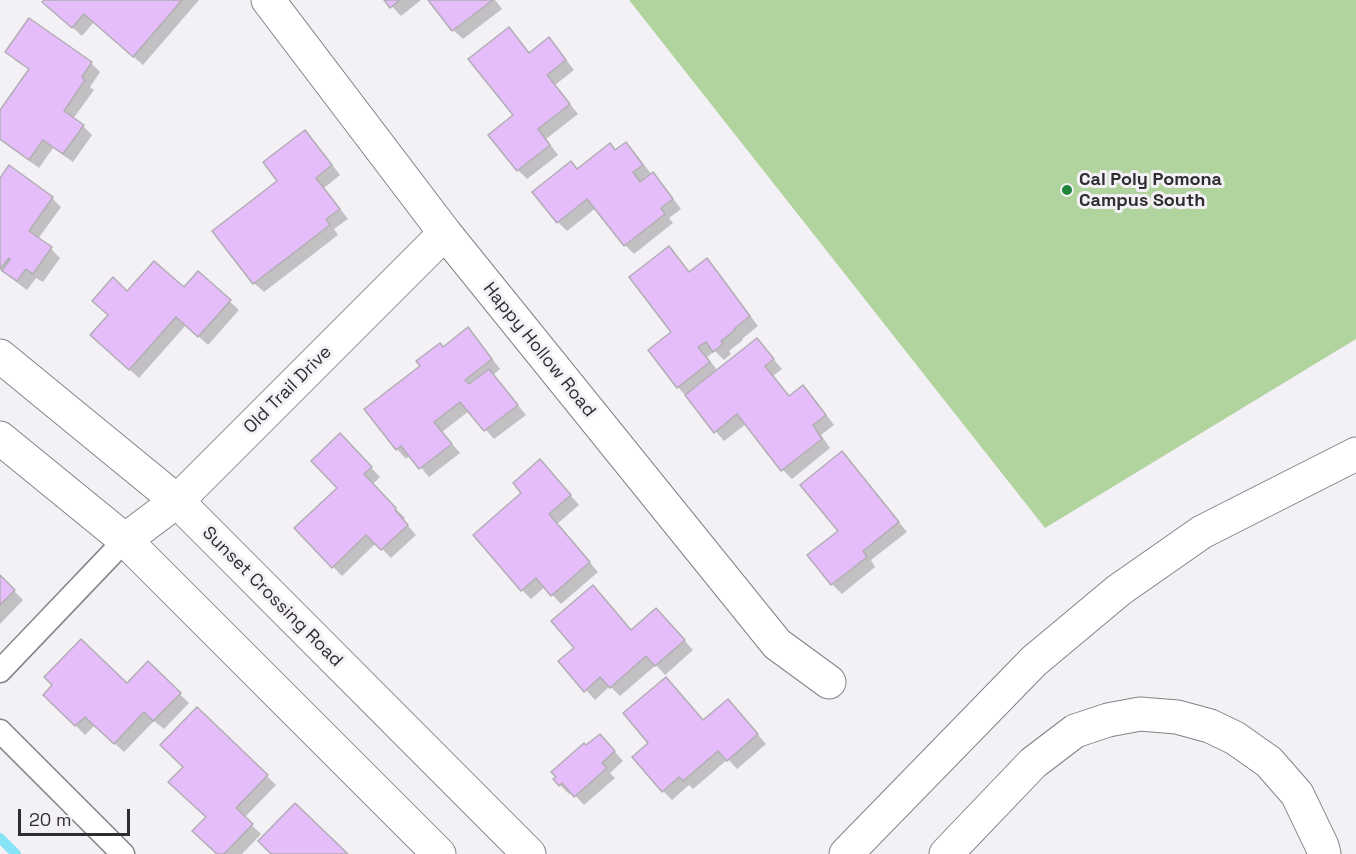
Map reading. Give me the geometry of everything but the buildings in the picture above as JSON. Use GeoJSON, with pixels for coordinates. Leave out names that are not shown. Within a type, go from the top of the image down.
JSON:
{"type":"FeatureCollection","features":[{"type":"Feature","properties":{"kind":"main road","name":"Happy Hollow Road"},"geometry":{"type":"LineString","coordinates":[[268,0],[445,233],[777,644],[829,682]]}},
{"type":"Feature","properties":{"kind":"main road","name":"Old Trail Drive"},"geometry":{"type":"LineString","coordinates":[[125,540],[177,501],[445,233]]}},
{"type":"Feature","properties":{"kind":"main road","name":"Sunset Crossing Road"},"geometry":{"type":"LineString","coordinates":[[0,356],[177,501],[529,854]]}},
{"type":"Feature","properties":{"kind":"main road"},"geometry":{"type":"LineString","coordinates":[[0,438],[125,540],[439,854]]}},
{"type":"Feature","properties":{"kind":"main road"},"geometry":{"type":"LineString","coordinates":[[846,854],[1034,661],[1119,590],[1202,532],[1356,454]]}},
{"type":"Feature","properties":{"kind":"main road"},"geometry":{"type":"LineString","coordinates":[[946,854],[1032,763],[1075,731],[1108,720],[1140,714],[1177,717],[1210,726],[1234,738],[1269,762],[1296,794],[1324,854]]}},
{"type":"Feature","properties":{"kind":"lane"},"geometry":{"type":"LineString","coordinates":[[0,671],[125,540]]}},
{"type":"Feature","properties":{"kind":"lane"},"geometry":{"type":"LineString","coordinates":[[0,731],[123,854]]}},
{"type":"Feature","properties":{"kind":"green space","name":"Cal Poly Pomona Campus South"},"geometry":{"type":"Polygon","coordinates":[[[629,0],[1356,0],[1356,339],[1045,528],[629,0]]]}},
{"type":"Feature","properties":{"kind":"waterway"},"geometry":{"type":"LineString","coordinates":[[0,838],[16,854]]}},
{"type":"Feature","properties":{"kind":"place","name":"Cal Poly Pomona Campus South"},"geometry":{"type":"Point","coordinates":[1067,190]}}]}
